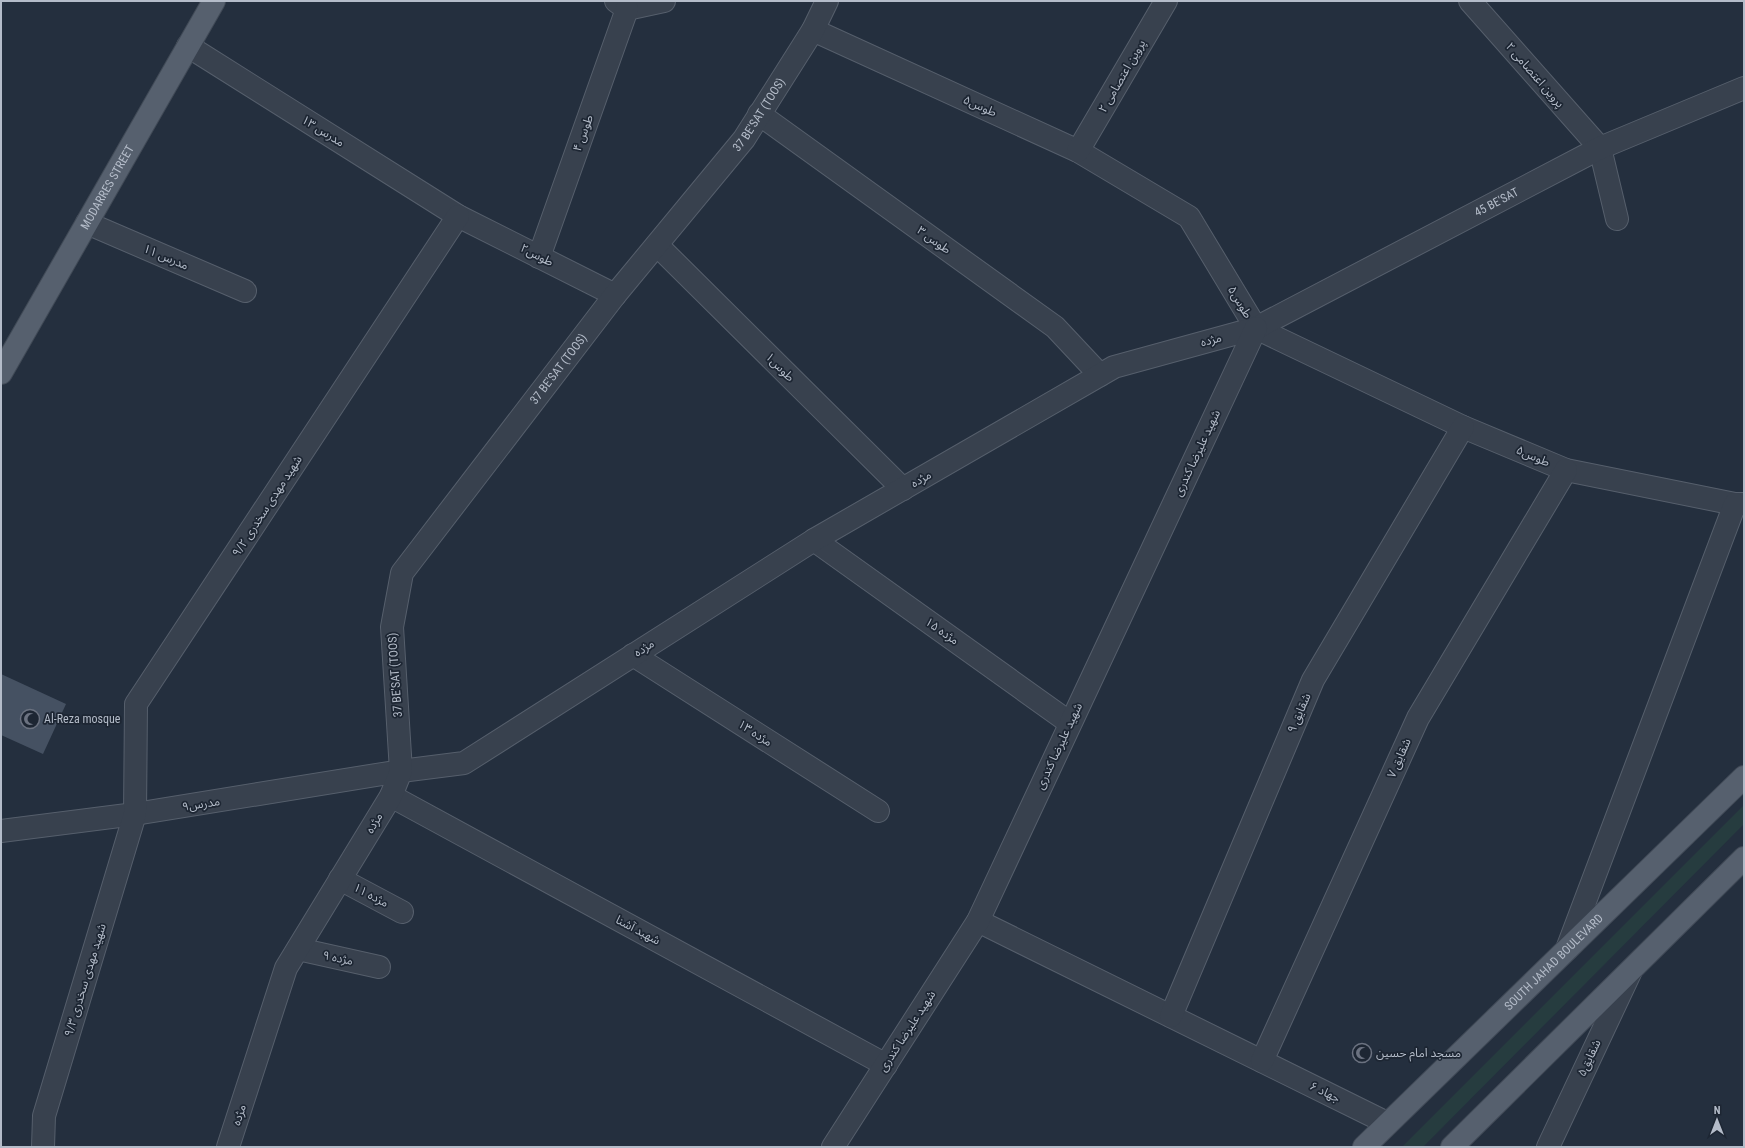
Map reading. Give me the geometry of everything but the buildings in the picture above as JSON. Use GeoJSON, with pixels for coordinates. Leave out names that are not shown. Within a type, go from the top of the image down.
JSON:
{"type":"FeatureCollection","features":[{"type":"Feature","properties":{"kind":"main road","name":"MODARRES STREET"},"geometry":{"type":"LineString","coordinates":[[1,373],[214,1]]}},
{"type":"Feature","properties":{"kind":"main road","name":"SOUTH JAHAD BOULEVARD"},"geometry":{"type":"LineString","coordinates":[[1364,1147],[1744,777]]}},
{"type":"Feature","properties":{"kind":"main road"},"geometry":{"type":"LineString","coordinates":[[1456,1146],[1744,858]]}},
{"type":"Feature","properties":{"kind":"street"},"geometry":{"type":"LineString","coordinates":[[622,5],[664,1]]}},
{"type":"Feature","properties":{"kind":"street","name":"37 BE'SAT (TOOS)"},"geometry":{"type":"LineString","coordinates":[[401,771],[392,627],[402,573],[615,295],[744,139],[812,30],[827,1]]}},
{"type":"Feature","properties":{"kind":"street","name":"پروین اعتصامی ۲"},"geometry":{"type":"LineString","coordinates":[[1078,151],[1166,1]]}},
{"type":"Feature","properties":{"kind":"street","name":"پروین اعتصامی ۲"},"geometry":{"type":"LineString","coordinates":[[1470,1],[1600,148]]}},
{"type":"Feature","properties":{"kind":"street","name":"طوس ۴"},"geometry":{"type":"LineString","coordinates":[[539,257],[622,5]]}},
{"type":"Feature","properties":{"kind":"street","name":"طوس۵"},"geometry":{"type":"LineString","coordinates":[[812,30],[1078,151],[1189,217],[1256,328],[1463,427],[1566,470],[1740,504]]}},
{"type":"Feature","properties":{"kind":"street","name":"مدرس ۱۳"},"geometry":{"type":"LineString","coordinates":[[188,46],[458,216]]}},
{"type":"Feature","properties":{"kind":"street","name":"45 BE'SAT"},"geometry":{"type":"LineString","coordinates":[[1256,328],[1600,148],[1744,88]]}},
{"type":"Feature","properties":{"kind":"street","name":"طوس ۳"},"geometry":{"type":"LineString","coordinates":[[760,114],[1055,327],[1100,375]]}},
{"type":"Feature","properties":{"kind":"street"},"geometry":{"type":"LineString","coordinates":[[1600,148],[1618,219]]}},
{"type":"Feature","properties":{"kind":"street","name":"طوس۲"},"geometry":{"type":"LineString","coordinates":[[458,216],[615,295]]}},
{"type":"Feature","properties":{"kind":"street","name":"شهید مهدی سخدری ۹/۲"},"geometry":{"type":"LineString","coordinates":[[135,814],[136,704],[458,216]]}},
{"type":"Feature","properties":{"kind":"street","name":"مدرس ۱۱"},"geometry":{"type":"LineString","coordinates":[[87,223],[245,291]]}},
{"type":"Feature","properties":{"kind":"street","name":"طوس۱"},"geometry":{"type":"LineString","coordinates":[[657,244],[903,489]]}},
{"type":"Feature","properties":{"kind":"street","name":"مژده"},"geometry":{"type":"LineString","coordinates":[[228,1147],[286,968],[391,796],[401,771],[464,763],[814,540],[1114,367],[1256,328]]}},
{"type":"Feature","properties":{"kind":"street","name":"شهید علیرضا کندری"},"geometry":{"type":"LineString","coordinates":[[833,1147],[978,921],[1256,328]]}},
{"type":"Feature","properties":{"kind":"street","name":"شقایق ۹"},"geometry":{"type":"LineString","coordinates":[[1170,1016],[1313,680],[1463,427]]}},
{"type":"Feature","properties":{"kind":"street","name":"شقایق ۷"},"geometry":{"type":"LineString","coordinates":[[1262,1062],[1418,718],[1566,470]]}},
{"type":"Feature","properties":{"kind":"street"},"geometry":{"type":"LineString","coordinates":[[1567,948],[1740,504]]}},
{"type":"Feature","properties":{"kind":"street","name":"مژده ۱۵"},"geometry":{"type":"LineString","coordinates":[[814,540],[1070,723]]}},
{"type":"Feature","properties":{"kind":"street","name":"مژده ۱۳"},"geometry":{"type":"LineString","coordinates":[[633,655],[878,811]]}},
{"type":"Feature","properties":{"kind":"street","name":"مدرس۹"},"geometry":{"type":"LineString","coordinates":[[1,831],[135,814],[401,771]]}},
{"type":"Feature","properties":{"kind":"street","name":"شهبد آشنا"},"geometry":{"type":"LineString","coordinates":[[391,796],[886,1065]]}},
{"type":"Feature","properties":{"kind":"street","name":"شهید مهدی سخدری ۹/۳"},"geometry":{"type":"LineString","coordinates":[[43,1147],[44,1116],[135,814]]}},
{"type":"Feature","properties":{"kind":"street","name":"مژده ۱۱"},"geometry":{"type":"LineString","coordinates":[[340,879],[402,912]]}},
{"type":"Feature","properties":{"kind":"street","name":"جهاد ۶"},"geometry":{"type":"LineString","coordinates":[[978,921],[1387,1123]]}},
{"type":"Feature","properties":{"kind":"street","name":"مژده ۹"},"geometry":{"type":"LineString","coordinates":[[298,949],[379,967]]}},
{"type":"Feature","properties":{"kind":"street","name":"شقایق۵"},"geometry":{"type":"LineString","coordinates":[[1548,1147],[1631,970]]}},
{"type":"Feature","properties":{"kind":"green space"},"geometry":{"type":"Polygon","coordinates":[[[1744,805],[1744,824],[1423,1147],[1402,1147],[1744,805]]]}},
{"type":"Feature","properties":{"kind":"place","name":"Al-Reza mosque"},"geometry":{"type":"Point","coordinates":[30,719]}},
{"type":"Feature","properties":{"kind":"place","name":"مسجد امام حسین"},"geometry":{"type":"Point","coordinates":[1362,1053]}}]}
